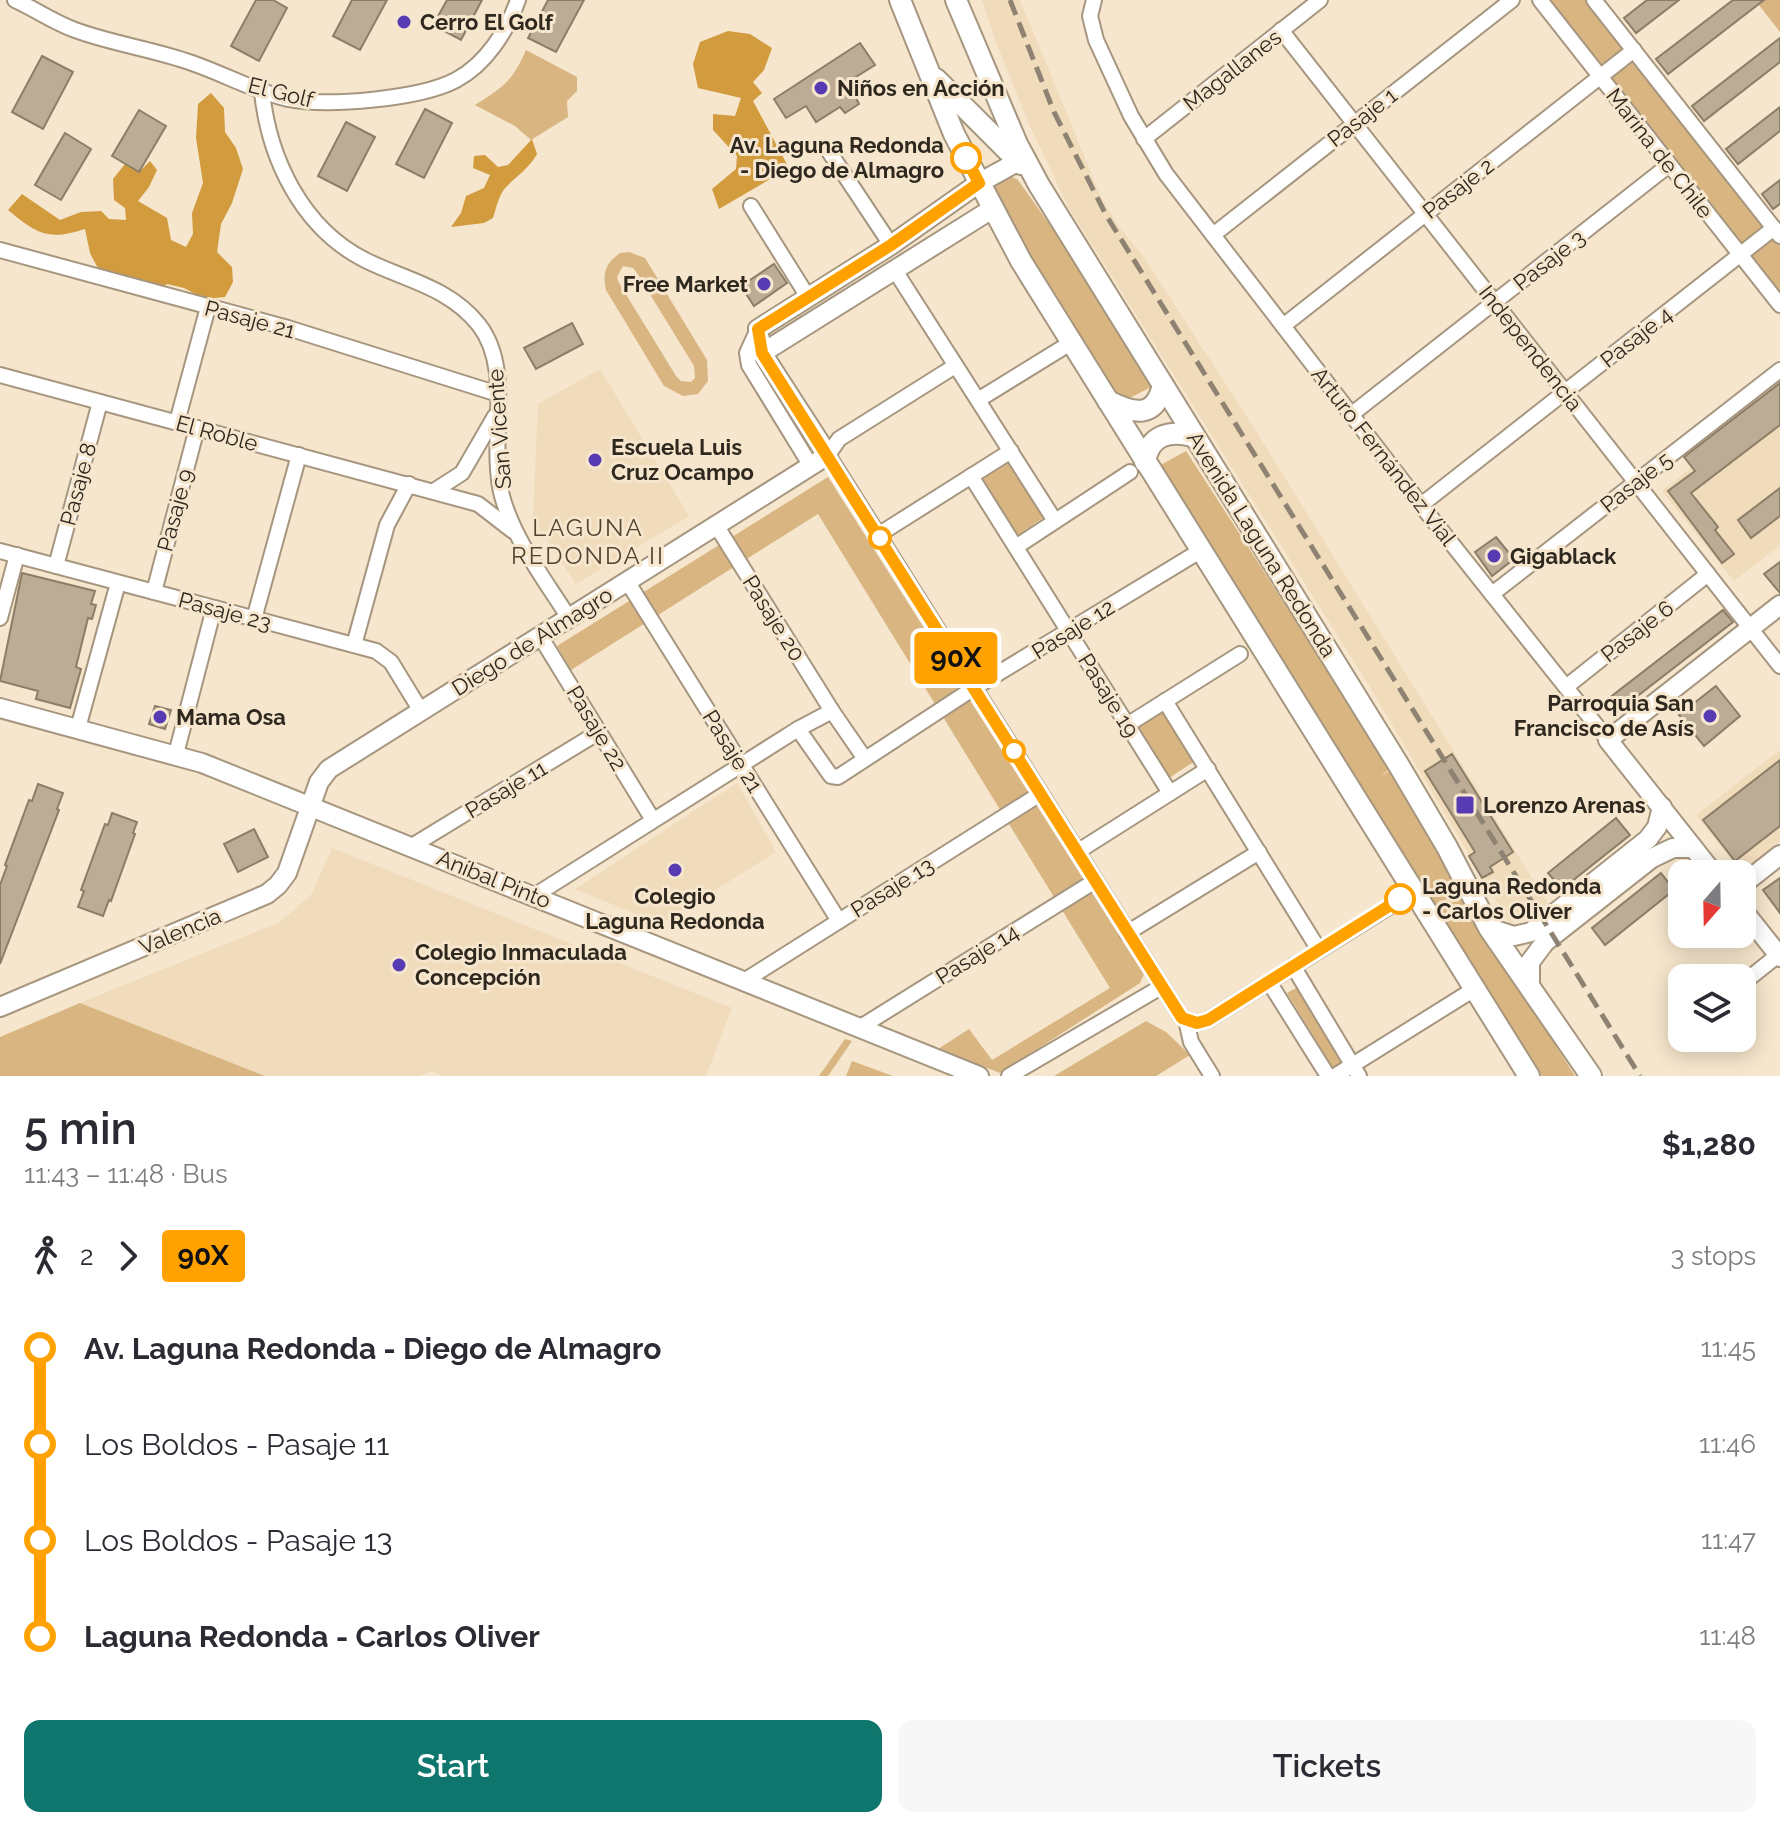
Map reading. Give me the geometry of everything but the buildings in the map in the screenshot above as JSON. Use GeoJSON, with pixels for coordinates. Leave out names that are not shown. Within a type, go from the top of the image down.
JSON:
{"type":"FeatureCollection","features":[{"type":"Feature","properties":{"kind":"main road"},"geometry":{"type":"LineString","coordinates":[[900,0],[954,134],[992,209],[1027,272],[1108,401],[1137,467],[1200,551],[1529,1076]]}},
{"type":"Feature","properties":{"kind":"main road"},"geometry":{"type":"LineString","coordinates":[[911,0],[915,33]]}},
{"type":"Feature","properties":{"kind":"main road","name":"Avenida Laguna Redonda"},"geometry":{"type":"LineString","coordinates":[[956,0],[1017,144],[1039,185],[1398,764],[1464,877],[1489,928],[1591,1076]]}},
{"type":"Feature","properties":{"kind":"main road"},"geometry":{"type":"LineString","coordinates":[[927,67],[1039,185]]}},
{"type":"Feature","properties":{"kind":"main road"},"geometry":{"type":"LineString","coordinates":[[1108,401],[1130,411],[1145,410],[1157,401],[1163,385]]}},
{"type":"Feature","properties":{"kind":"main road"},"geometry":{"type":"LineString","coordinates":[[1137,467],[1157,438],[1170,433],[1193,436]]}},
{"type":"Feature","properties":{"kind":"street","name":"El Golf"},"geometry":{"type":"LineString","coordinates":[[15,0],[72,29],[193,63],[262,92],[291,99],[352,102],[406,94],[454,81],[491,49],[518,0]]}},
{"type":"Feature","properties":{"kind":"street","name":"Arturo Fernández Vial"},"geometry":{"type":"LineString","coordinates":[[1094,0],[1090,16],[1096,40],[1144,139],[1166,174],[1421,505],[1703,860]]}},
{"type":"Feature","properties":{"kind":"street","name":"Magallanes"},"geometry":{"type":"LineString","coordinates":[[1144,139],[1320,0]]}},
{"type":"Feature","properties":{"kind":"street","name":"Pasaje 1"},"geometry":{"type":"LineString","coordinates":[[1213,235],[1512,0]]}},
{"type":"Feature","properties":{"kind":"street","name":"Marina de Chile"},"geometry":{"type":"LineString","coordinates":[[1540,0],[1780,305]]}},
{"type":"Feature","properties":{"kind":"street","name":"Marina de Chile"},"geometry":{"type":"LineString","coordinates":[[1594,0],[1777,232]]}},
{"type":"Feature","properties":{"kind":"street","name":"Independencia"},"geometry":{"type":"LineString","coordinates":[[1281,30],[1780,666]]}},
{"type":"Feature","properties":{"kind":"street","name":"Pasaje 2"},"geometry":{"type":"LineString","coordinates":[[1283,326],[1634,50]]}},
{"type":"Feature","properties":{"kind":"street","name":"San Vicente"},"geometry":{"type":"LineString","coordinates":[[262,92],[269,139],[311,218],[334,240],[364,259],[420,281],[451,298],[477,323],[490,345],[498,394],[496,450],[499,481],[506,508],[520,538],[569,618]]}},
{"type":"Feature","properties":{"kind":"street"},"geometry":{"type":"LineString","coordinates":[[828,150],[891,245]]}},
{"type":"Feature","properties":{"kind":"street"},"geometry":{"type":"LineString","coordinates":[[811,466],[749,365],[747,353],[758,329],[891,245],[979,183],[1019,161]]}},
{"type":"Feature","properties":{"kind":"street","name":"Pasaje 3"},"geometry":{"type":"LineString","coordinates":[[1352,414],[1669,165]]}},
{"type":"Feature","properties":{"kind":"street"},"geometry":{"type":"LineString","coordinates":[[751,206],[808,297]]}},
{"type":"Feature","properties":{"kind":"street"},"geometry":{"type":"LineString","coordinates":[[762,353],[992,209]]}},
{"type":"Feature","properties":{"kind":"street","name":"Pasaje 4"},"geometry":{"type":"LineString","coordinates":[[1421,505],[1741,255],[1777,232]]}},
{"type":"Feature","properties":{"kind":"street","name":"Pasaje 21"},"geometry":{"type":"LineString","coordinates":[[0,250],[288,328],[498,394]]}},
{"type":"Feature","properties":{"kind":"street"},"geometry":{"type":"LineString","coordinates":[[894,269],[1055,521]]}},
{"type":"Feature","properties":{"kind":"street"},"geometry":{"type":"LineString","coordinates":[[177,422],[208,307]]}},
{"type":"Feature","properties":{"kind":"street"},"geometry":{"type":"LineString","coordinates":[[758,329],[762,353],[1161,987],[1186,1020],[1191,1042],[1212,1076]]}},
{"type":"Feature","properties":{"kind":"street"},"geometry":{"type":"LineString","coordinates":[[978,400],[1072,342]]}},
{"type":"Feature","properties":{"kind":"street"},"geometry":{"type":"LineString","coordinates":[[828,455],[839,439],[955,366]]}},
{"type":"Feature","properties":{"kind":"street","name":"Pasaje 5"},"geometry":{"type":"LineString","coordinates":[[1492,594],[1780,370]]}},
{"type":"Feature","properties":{"kind":"street","name":"El Roble"},"geometry":{"type":"LineString","coordinates":[[0,375],[478,504],[520,538]]}},
{"type":"Feature","properties":{"kind":"street","name":"Pasaje 8"},"geometry":{"type":"LineString","coordinates":[[56,566],[100,402]]}},
{"type":"Feature","properties":{"kind":"street"},"geometry":{"type":"LineString","coordinates":[[434,491],[462,473],[497,413]]}},
{"type":"Feature","properties":{"kind":"street","name":"Pasaje 9"},"geometry":{"type":"LineString","coordinates":[[154,592],[197,428]]}},
{"type":"Feature","properties":{"kind":"street"},"geometry":{"type":"LineString","coordinates":[[878,535],[1011,451]]}},
{"type":"Feature","properties":{"kind":"street"},"geometry":{"type":"LineString","coordinates":[[254,619],[299,455]]}},
{"type":"Feature","properties":{"kind":"street","name":"Diego de Almagro"},"geometry":{"type":"LineString","coordinates":[[311,805],[325,772],[828,455]]}},
{"type":"Feature","properties":{"kind":"street"},"geometry":{"type":"LineString","coordinates":[[1016,547],[1137,467]]}},
{"type":"Feature","properties":{"kind":"street","name":"Pasaje 19"},"geometry":{"type":"LineString","coordinates":[[971,476],[1170,793]]}},
{"type":"Feature","properties":{"kind":"street"},"geometry":{"type":"LineString","coordinates":[[354,645],[387,525],[409,484]]}},
{"type":"Feature","properties":{"kind":"street","name":"Pasaje 20"},"geometry":{"type":"LineString","coordinates":[[716,525],[832,711]]}},
{"type":"Feature","properties":{"kind":"street","name":"Pasaje 23"},"geometry":{"type":"LineString","coordinates":[[0,551],[376,651],[391,662],[421,711]]}},
{"type":"Feature","properties":{"kind":"street","name":"Pasaje 12"},"geometry":{"type":"LineString","coordinates":[[798,729],[831,776],[838,777],[974,688],[1200,551]]}},
{"type":"Feature","properties":{"kind":"street"},"geometry":{"type":"LineString","coordinates":[[0,618],[17,555]]}},
{"type":"Feature","properties":{"kind":"street","name":"Pasaje 6"},"geometry":{"type":"LineString","coordinates":[[1566,687],[1708,574]]}},
{"type":"Feature","properties":{"kind":"street","name":"Pasaje 21"},"geometry":{"type":"LineString","coordinates":[[627,581],[839,921]]}},
{"type":"Feature","properties":{"kind":"street"},"geometry":{"type":"LineString","coordinates":[[78,728],[118,583]]}},
{"type":"Feature","properties":{"kind":"street"},"geometry":{"type":"LineString","coordinates":[[1608,740],[1780,605]]}},
{"type":"Feature","properties":{"kind":"street"},"geometry":{"type":"LineString","coordinates":[[176,754],[214,608]]}},
{"type":"Feature","properties":{"kind":"street","name":"Pasaje 22"},"geometry":{"type":"LineString","coordinates":[[540,636],[653,820]]}},
{"type":"Feature","properties":{"kind":"street"},"geometry":{"type":"LineString","coordinates":[[1127,725],[1240,654]]}},
{"type":"Feature","properties":{"kind":"street","name":"Pasaje 19"},"geometry":{"type":"LineString","coordinates":[[1165,701],[1319,950]]}},
{"type":"Feature","properties":{"kind":"street","name":"Aníbal Pinto"},"geometry":{"type":"LineString","coordinates":[[0,708],[176,754],[311,805],[979,1076]]}},
{"type":"Feature","properties":{"kind":"street"},"geometry":{"type":"LineString","coordinates":[[534,896],[798,729],[832,711],[865,759]]}},
{"type":"Feature","properties":{"kind":"street","name":"Pasaje 11"},"geometry":{"type":"LineString","coordinates":[[412,846],[599,732]]}},
{"type":"Feature","properties":{"kind":"street"},"geometry":{"type":"LineString","coordinates":[[1077,852],[1208,769]]}},
{"type":"Feature","properties":{"kind":"street","name":"Pasaje 13"},"geometry":{"type":"LineString","coordinates":[[744,981],[1040,794]]}},
{"type":"Feature","properties":{"kind":"street","name":"Valencia"},"geometry":{"type":"LineString","coordinates":[[0,1007],[267,894],[287,873],[311,805]]}},
{"type":"Feature","properties":{"kind":"street"},"geometry":{"type":"LineString","coordinates":[[1489,928],[1514,936],[1531,932],[1643,844],[1657,827],[1662,807]]}},
{"type":"Feature","properties":{"kind":"street"},"geometry":{"type":"LineString","coordinates":[[1530,989],[1530,962],[1545,942],[1652,858],[1673,848],[1693,848]]}},
{"type":"Feature","properties":{"kind":"street"},"geometry":{"type":"LineString","coordinates":[[1127,933],[1259,852]]}},
{"type":"Feature","properties":{"kind":"street"},"geometry":{"type":"LineString","coordinates":[[1756,874],[1780,855]]}},
{"type":"Feature","properties":{"kind":"street","name":"Pasaje 14"},"geometry":{"type":"LineString","coordinates":[[859,1028],[1095,881]]}},
{"type":"Feature","properties":{"kind":"street"},"geometry":{"type":"LineString","coordinates":[[1186,1020],[1203,1022],[1414,891]]}},
{"type":"Feature","properties":{"kind":"street"},"geometry":{"type":"LineString","coordinates":[[1756,927],[1779,956],[1756,973]]}},
{"type":"Feature","properties":{"kind":"street"},"geometry":{"type":"LineString","coordinates":[[1293,966],[1356,1071]]}},
{"type":"Feature","properties":{"kind":"street"},"geometry":{"type":"LineString","coordinates":[[1269,982],[1328,1076]]}},
{"type":"Feature","properties":{"kind":"street"},"geometry":{"type":"LineString","coordinates":[[1009,1076],[1161,987]]}},
{"type":"Feature","properties":{"kind":"street"},"geometry":{"type":"LineString","coordinates":[[1335,1076],[1356,1071],[1476,988]]}},
{"type":"Feature","properties":{"kind":"shaded area"},"geometry":{"type":"Polygon","coordinates":[[[982,0],[1020,0],[1101,197],[1145,259],[1256,431],[1548,904],[1523,921],[1509,922],[1368,684],[1069,208],[1029,124],[982,0]]]}},
{"type":"Feature","properties":{"kind":"shaded area"},"geometry":{"type":"Polygon","coordinates":[[[1550,0],[1588,0],[1780,244],[1780,293],[1550,0]]]}},
{"type":"Feature","properties":{"kind":"shaded area"},"geometry":{"type":"Polygon","coordinates":[[[1755,0],[1780,0],[1780,32],[1755,0]]]}},
{"type":"Feature","properties":{"kind":"shaded area"},"geometry":{"type":"Polygon","coordinates":[[[728,31],[750,34],[772,48],[764,70],[753,82],[762,93],[753,101],[789,168],[719,209],[712,189],[736,169],[737,156],[713,130],[713,114],[735,116],[741,98],[698,88],[693,64],[700,42],[728,31]]]}},
{"type":"Feature","properties":{"kind":"shaded area"},"geometry":{"type":"Polygon","coordinates":[[[526,50],[577,77],[577,91],[567,101],[568,117],[531,140],[515,126],[475,105],[506,82],[526,50]]]}},
{"type":"Feature","properties":{"kind":"shaded area"},"geometry":{"type":"Polygon","coordinates":[[[211,93],[224,108],[225,132],[236,148],[243,169],[232,203],[221,224],[217,252],[232,267],[233,282],[225,297],[205,299],[184,288],[167,284],[153,294],[100,272],[90,253],[85,229],[52,235],[35,230],[8,210],[22,194],[60,220],[81,212],[101,211],[109,219],[126,220],[125,208],[114,200],[113,179],[125,164],[139,172],[150,161],[157,170],[138,201],[167,218],[171,240],[186,247],[193,234],[192,213],[203,183],[196,138],[198,104],[211,93]]]}},
{"type":"Feature","properties":{"kind":"shaded area"},"geometry":{"type":"Polygon","coordinates":[[[532,139],[537,154],[504,190],[493,218],[484,223],[451,227],[461,213],[466,196],[484,188],[490,175],[473,168],[474,156],[485,155],[498,167],[508,165],[532,139]]]}},
{"type":"Feature","properties":{"kind":"shaded area"},"geometry":{"type":"Polygon","coordinates":[[[1006,175],[1017,179],[1023,187],[1161,382],[1118,404],[1008,225],[989,184],[1006,175]]]}},
{"type":"Feature","properties":{"kind":"shaded area"},"geometry":{"type":"Polygon","coordinates":[[[629,252],[645,258],[707,360],[708,381],[698,394],[683,396],[664,386],[606,290],[606,269],[620,253],[629,252]],[[623,266],[617,277],[619,283],[676,376],[681,381],[691,382],[695,378],[694,366],[633,268],[623,266]]]}},
{"type":"Feature","properties":{"kind":"shaded area","name":"Escuela Luis Cruz Ocampo"},"geometry":{"type":"Polygon","coordinates":[[[600,369],[689,516],[576,584],[533,519],[538,404],[600,369]]]}},
{"type":"Feature","properties":{"kind":"shaded area"},"geometry":{"type":"Polygon","coordinates":[[[1780,397],[1780,545],[1734,581],[1662,491],[1780,397]]]}},
{"type":"Feature","properties":{"kind":"shaded area"},"geometry":{"type":"Polygon","coordinates":[[[1186,451],[1391,768],[1380,777],[1392,769],[1435,842],[1456,889],[1575,1076],[1542,1076],[1157,467],[1186,451]]]}},
{"type":"Feature","properties":{"kind":"shaded area"},"geometry":{"type":"Polygon","coordinates":[[[1006,460],[1044,517],[1016,537],[978,478],[1006,460]]]}},
{"type":"Feature","properties":{"kind":"shaded area"},"geometry":{"type":"Polygon","coordinates":[[[828,477],[1144,974],[1140,983],[1000,1073],[938,1049],[969,1029],[992,1060],[1110,988],[818,514],[571,670],[557,646],[828,477]]]}},
{"type":"Feature","properties":{"kind":"shaded area"},"geometry":{"type":"Polygon","coordinates":[[[1163,703],[1198,759],[1169,778],[1133,722],[1163,703]]]}},
{"type":"Feature","properties":{"kind":"shaded area"},"geometry":{"type":"Polygon","coordinates":[[[1780,750],[1780,841],[1756,860],[1732,860],[1696,815],[1780,750]]]}},
{"type":"Feature","properties":{"kind":"shaded area","name":"Colegio Laguna Redonda"},"geometry":{"type":"Polygon","coordinates":[[[737,783],[776,852],[661,924],[575,889],[737,783]]]}},
{"type":"Feature","properties":{"kind":"shaded area","name":"Colegio Inmaculada Concepción"},"geometry":{"type":"Polygon","coordinates":[[[332,848],[732,1008],[706,1076],[444,1076],[432,1071],[418,1076],[265,1076],[80,1003],[280,922],[311,895],[332,848]]]}},
{"type":"Feature","properties":{"kind":"shaded area"},"geometry":{"type":"Polygon","coordinates":[[[1298,987],[1352,1076],[1338,1076],[1287,993],[1298,987]]]}},
{"type":"Feature","properties":{"kind":"shaded area"},"geometry":{"type":"Polygon","coordinates":[[[80,1003],[265,1076],[0,1076],[0,1037],[80,1003]]]}},
{"type":"Feature","properties":{"kind":"shaded area"},"geometry":{"type":"Polygon","coordinates":[[[1146,1021],[1166,1032],[1190,1055],[1156,1076],[1054,1076],[1146,1021]]]}},
{"type":"Feature","properties":{"kind":"shaded area"},"geometry":{"type":"Polygon","coordinates":[[[845,1039],[852,1041],[828,1076],[819,1076],[845,1039]]]}},
{"type":"Feature","properties":{"kind":"shaded area"},"geometry":{"type":"Polygon","coordinates":[[[852,1061],[893,1076],[846,1076],[852,1061]]]}},
{"type":"Feature","properties":{"kind":"railway"},"geometry":{"type":"LineString","coordinates":[[1010,0],[1054,112],[1106,215],[1640,1076]]}},
{"type":"Feature","properties":{"kind":"bus line","name":"90X"},"geometry":{"type":"LineString","coordinates":[[966,158],[979,183],[891,245],[758,329],[762,353],[1182,1018],[1197,1023],[1208,1020],[1400,899]]}},
{"type":"Feature","properties":{"kind":"place","name":"Cerro El Golf"},"geometry":{"type":"Point","coordinates":[404,22]}},
{"type":"Feature","properties":{"kind":"place","name":"Niños en Acción"},"geometry":{"type":"Point","coordinates":[821,88]}},
{"type":"Feature","properties":{"kind":"place","name":"Av. Laguna Redonda - Diego de Almagro"},"geometry":{"type":"Point","coordinates":[966,158]}},
{"type":"Feature","properties":{"kind":"place","name":"Free Market"},"geometry":{"type":"Point","coordinates":[764,284]}},
{"type":"Feature","properties":{"kind":"place","name":"Escuela Luis Cruz Ocampo"},"geometry":{"type":"Point","coordinates":[595,460]}},
{"type":"Feature","properties":{"kind":"place","name":"Gigablack"},"geometry":{"type":"Point","coordinates":[1494,556]}},
{"type":"Feature","properties":{"kind":"place","name":"Parroquia San Francisco de Asís"},"geometry":{"type":"Point","coordinates":[1710,716]}},
{"type":"Feature","properties":{"kind":"place","name":"Mama Osa"},"geometry":{"type":"Point","coordinates":[160,717]}},
{"type":"Feature","properties":{"kind":"place","name":"Lorenzo Arenas"},"geometry":{"type":"Point","coordinates":[1465,805]}},
{"type":"Feature","properties":{"kind":"place","name":"Colegio Laguna Redonda"},"geometry":{"type":"Point","coordinates":[675,870]}},
{"type":"Feature","properties":{"kind":"place","name":"Laguna Redonda - Carlos Oliver"},"geometry":{"type":"Point","coordinates":[1400,899]}},
{"type":"Feature","properties":{"kind":"place","name":"Colegio Inmaculada Concepción"},"geometry":{"type":"Point","coordinates":[399,965]}},
{"type":"Feature","properties":{"kind":"district","name":"LAGUNA REDONDA II"},"geometry":{"type":"Point","coordinates":[588,542]}}]}
